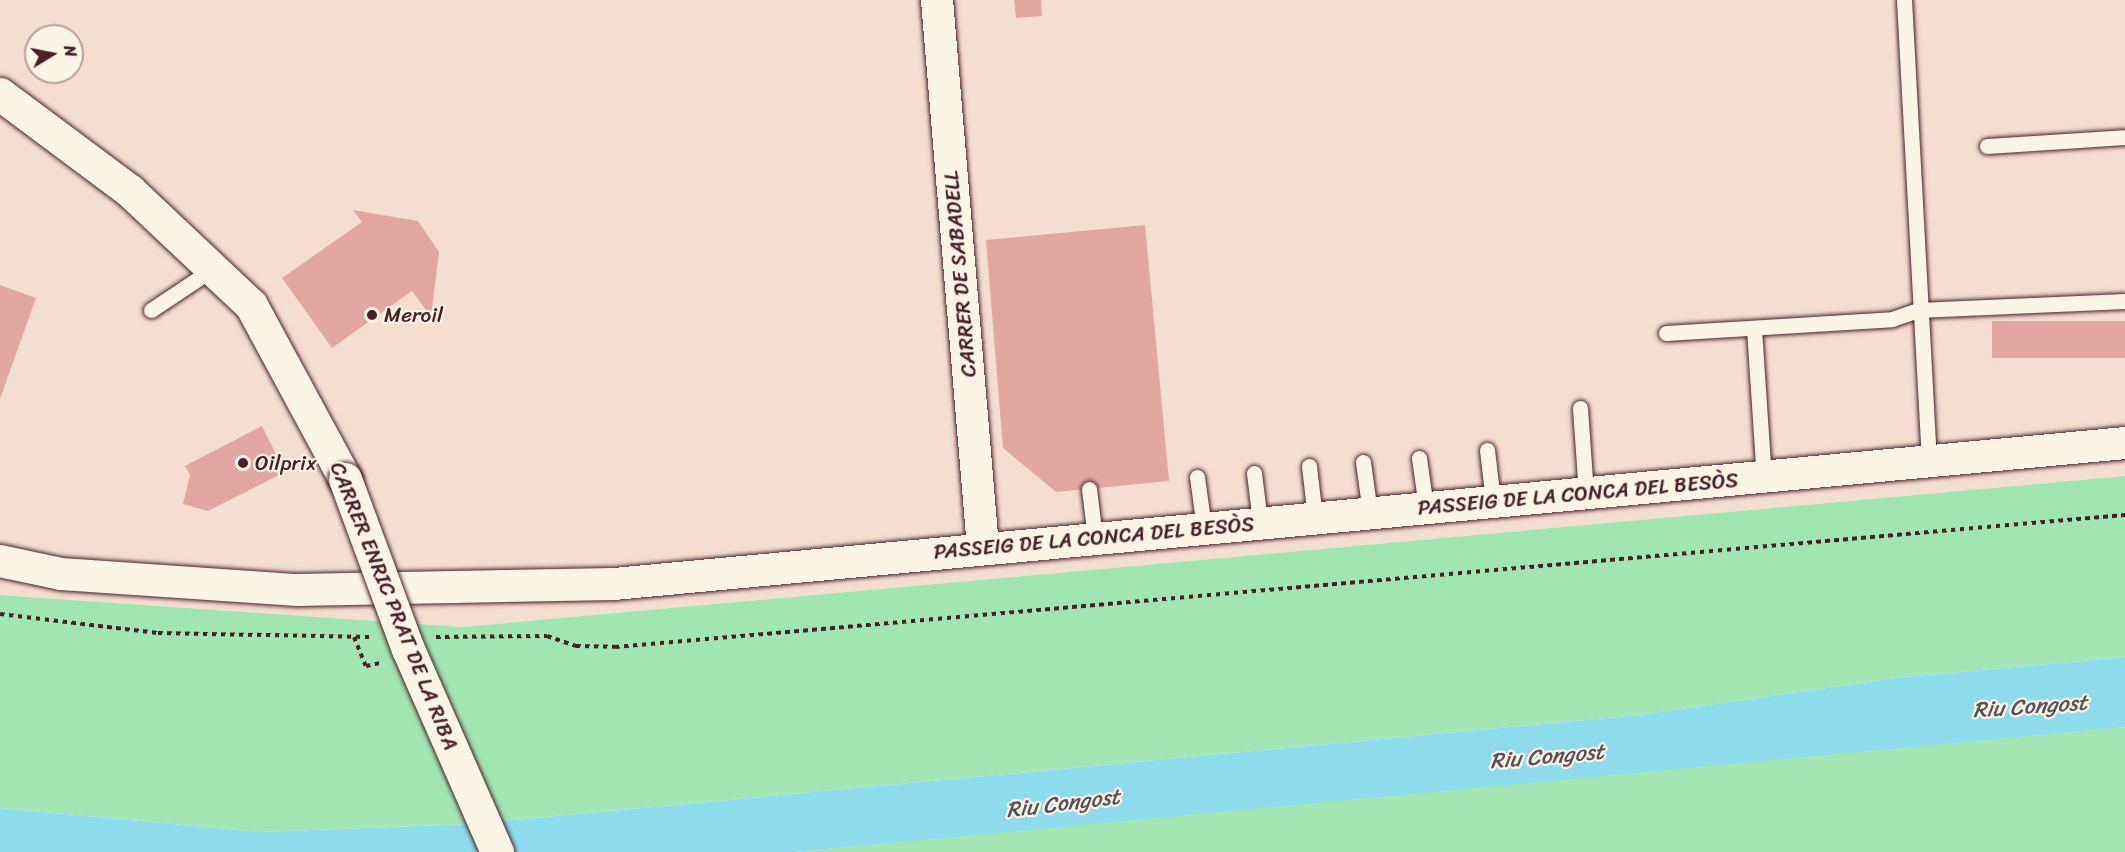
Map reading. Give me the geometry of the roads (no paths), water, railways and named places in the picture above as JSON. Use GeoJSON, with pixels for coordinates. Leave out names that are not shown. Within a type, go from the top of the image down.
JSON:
{"type":"FeatureCollection","features":[{"type":"Feature","properties":{"kind":"street","name":"CARRER DE SABADELL"},"geometry":{"type":"LineString","coordinates":[[937,0],[983,548]]}},
{"type":"Feature","properties":{"kind":"street","name":"CARRER ENRIC PRAT DE LA RIBA"},"geometry":{"type":"LineString","coordinates":[[0,94],[130,191],[214,267],[251,305],[345,479],[408,649],[497,852]]}},
{"type":"Feature","properties":{"kind":"street","name":"PASSEIG DE LA CONCA DEL BESÒS"},"geometry":{"type":"LineString","coordinates":[[0,561],[61,574],[297,590],[614,584],[2125,443]]}},
{"type":"Feature","properties":{"kind":"street","name":"PASSEIG DE LA CONCA DEL BESÒS"},"geometry":{"type":"LineString","coordinates":[[0,584],[61,574]]}},
{"type":"Feature","properties":{"kind":"lane"},"geometry":{"type":"LineString","coordinates":[[1904,0],[1918,310],[1929,462]]}},
{"type":"Feature","properties":{"kind":"lane"},"geometry":{"type":"LineString","coordinates":[[1987,146],[2125,137]]}},
{"type":"Feature","properties":{"kind":"lane"},"geometry":{"type":"LineString","coordinates":[[151,310],[214,267]]}},
{"type":"Feature","properties":{"kind":"lane"},"geometry":{"type":"LineString","coordinates":[[1666,333],[1892,319],[1918,310],[2125,301]]}},
{"type":"Feature","properties":{"kind":"lane"},"geometry":{"type":"LineString","coordinates":[[1755,329],[1764,478]]}},
{"type":"Feature","properties":{"kind":"lane"},"geometry":{"type":"LineString","coordinates":[[1580,408],[1587,494]]}},
{"type":"Feature","properties":{"kind":"lane"},"geometry":{"type":"LineString","coordinates":[[1487,450],[1493,501]]}},
{"type":"Feature","properties":{"kind":"lane"},"geometry":{"type":"LineString","coordinates":[[1419,458],[1426,507]]}},
{"type":"Feature","properties":{"kind":"lane"},"geometry":{"type":"LineString","coordinates":[[1363,462],[1370,513]]}},
{"type":"Feature","properties":{"kind":"lane"},"geometry":{"type":"LineString","coordinates":[[1309,466],[1315,518]]}},
{"type":"Feature","properties":{"kind":"lane"},"geometry":{"type":"LineString","coordinates":[[1254,473],[1260,522]]}},
{"type":"Feature","properties":{"kind":"lane"},"geometry":{"type":"LineString","coordinates":[[1197,477],[1204,528]]}},
{"type":"Feature","properties":{"kind":"lane"},"geometry":{"type":"LineString","coordinates":[[1089,489],[1095,538]]}},
{"type":"Feature","properties":{"kind":"water","name":"Riu Congost"},"geometry":{"type":"Polygon","coordinates":[[[2125,657],[2125,727],[794,852],[0,852],[0,808],[260,832],[471,824],[1639,715],[1903,677],[2125,657]]]}},
{"type":"Feature","properties":{"kind":"place","name":"Meroil"},"geometry":{"type":"Point","coordinates":[372,315]}},
{"type":"Feature","properties":{"kind":"place","name":"Oilprix"},"geometry":{"type":"Point","coordinates":[243,463]}}]}
